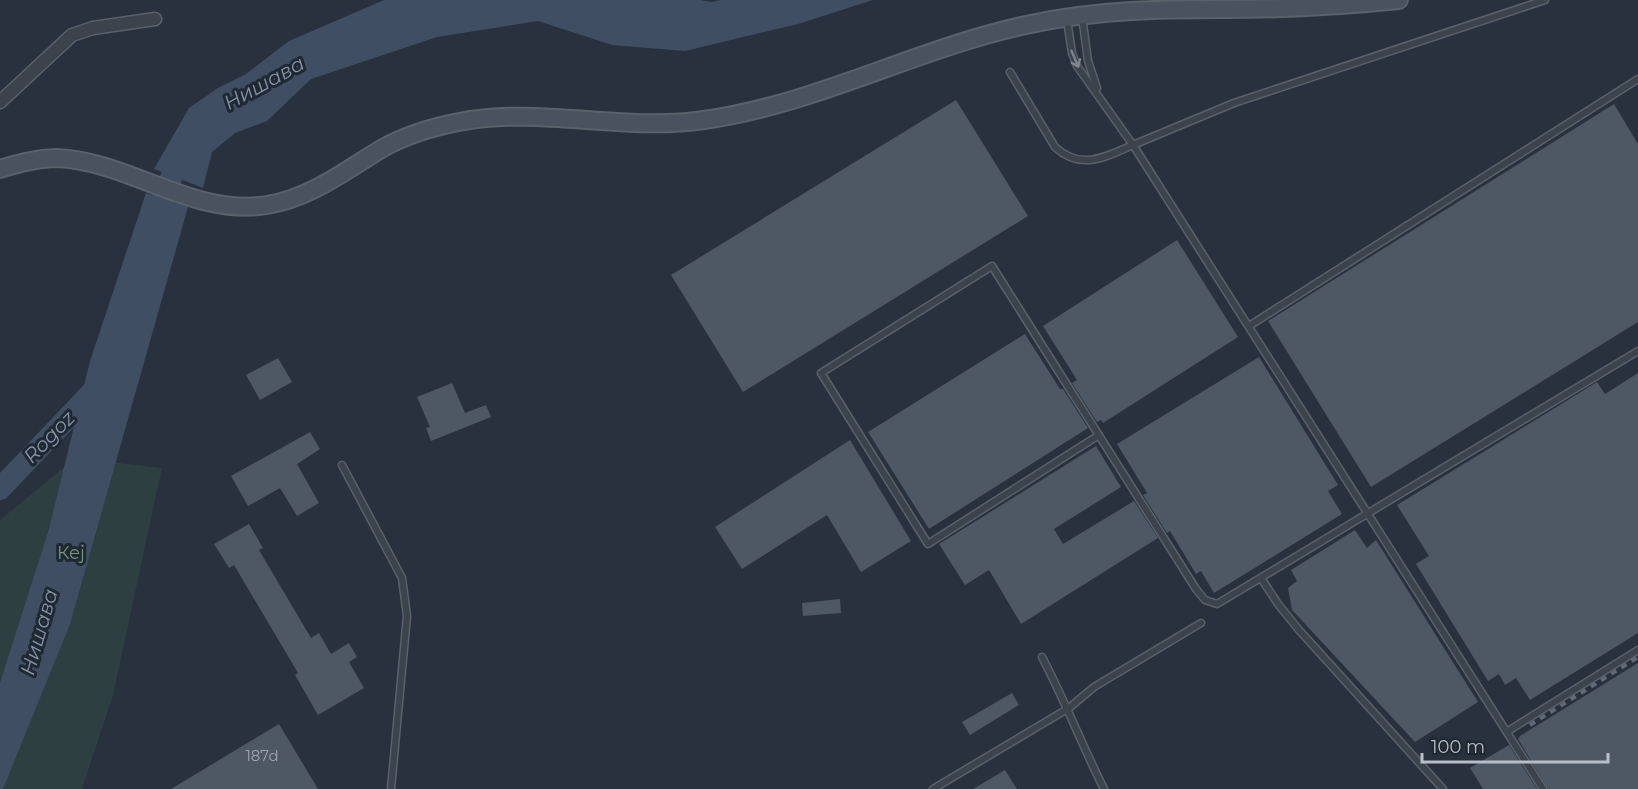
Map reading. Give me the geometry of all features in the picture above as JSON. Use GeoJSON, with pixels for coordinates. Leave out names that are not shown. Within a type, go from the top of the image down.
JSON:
{"type":"FeatureCollection","features":[{"type":"Feature","properties":{"kind":"main road"},"geometry":{"type":"LineString","coordinates":[[0,169],[36,159],[53,158],[103,166],[188,196],[233,206],[268,205],[288,200],[329,182],[387,146],[440,126],[483,118],[661,124],[727,117],[791,102],[972,39],[1074,16],[1173,9],[1338,6],[1399,0]]}},
{"type":"Feature","properties":{"kind":"street"},"geometry":{"type":"LineString","coordinates":[[0,102],[72,35],[115,24],[155,19]]}},
{"type":"Feature","properties":{"kind":"lane"},"geometry":{"type":"LineString","coordinates":[[1010,72],[1055,147],[1065,156],[1081,161],[1096,159],[1234,103],[1545,0]]}},
{"type":"Feature","properties":{"kind":"lane"},"geometry":{"type":"LineString","coordinates":[[1074,16],[1100,94]]}},
{"type":"Feature","properties":{"kind":"lane"},"geometry":{"type":"LineString","coordinates":[[1074,16],[1072,53],[1083,75],[1100,94],[1133,145],[1543,789]]}},
{"type":"Feature","properties":{"kind":"lane"},"geometry":{"type":"LineString","coordinates":[[1249,326],[1638,79]]}},
{"type":"Feature","properties":{"kind":"lane"},"geometry":{"type":"LineString","coordinates":[[1099,435],[928,544],[821,374],[992,266],[1205,600],[1217,604],[1638,351]]}},
{"type":"Feature","properties":{"kind":"lane"},"geometry":{"type":"LineString","coordinates":[[342,465],[402,578],[407,616],[391,789]]}},
{"type":"Feature","properties":{"kind":"lane"},"geometry":{"type":"LineString","coordinates":[[1261,578],[1299,630],[1443,789]]}},
{"type":"Feature","properties":{"kind":"lane"},"geometry":{"type":"LineString","coordinates":[[933,789],[1069,708],[1094,687],[1201,622]]}},
{"type":"Feature","properties":{"kind":"lane"},"geometry":{"type":"LineString","coordinates":[[1508,731],[1638,650]]}},
{"type":"Feature","properties":{"kind":"lane"},"geometry":{"type":"LineString","coordinates":[[1042,657],[1069,708],[1081,743],[1104,789]]}},
{"type":"Feature","properties":{"kind":"green space","name":"Кеј"},"geometry":{"type":"Polygon","coordinates":[[[75,458],[162,468],[113,695],[82,789],[0,789],[0,520],[75,458]]]}},
{"type":"Feature","properties":{"kind":"water"},"geometry":{"type":"Polygon","coordinates":[[[384,0],[700,0],[712,2],[721,0],[873,0],[798,24],[685,51],[612,45],[538,21],[437,37],[311,79],[267,121],[235,133],[212,152],[203,188],[154,169],[189,108],[218,88],[246,74],[289,41],[384,0]]]}},
{"type":"Feature","properties":{"kind":"water"},"geometry":{"type":"Polygon","coordinates":[[[146,193],[188,207],[70,624],[3,789],[0,789],[0,683],[49,529],[90,361],[146,193]]]}},
{"type":"Feature","properties":{"kind":"pier"},"geometry":{"type":"Polygon","coordinates":[[[151,168],[205,189],[201,191],[153,172],[151,168]]]}},
{"type":"Feature","properties":{"kind":"building"},"geometry":{"type":"Polygon","coordinates":[[[956,100],[1028,216],[743,392],[671,275],[956,100]]]}},
{"type":"Feature","properties":{"kind":"building"},"geometry":{"type":"Polygon","coordinates":[[[1614,104],[1638,144],[1638,322],[1371,487],[1268,321],[1614,104]]]}},
{"type":"Feature","properties":{"kind":"building"},"geometry":{"type":"Polygon","coordinates":[[[1177,240],[1238,337],[1103,423],[1101,420],[1097,422],[1072,383],[1077,380],[1043,326],[1177,240]]]}},
{"type":"Feature","properties":{"kind":"building"},"geometry":{"type":"Polygon","coordinates":[[[1025,334],[1088,428],[929,529],[868,432],[1025,334]]]}},
{"type":"Feature","properties":{"kind":"building"},"geometry":{"type":"Polygon","coordinates":[[[1259,357],[1338,485],[1328,491],[1342,514],[1214,593],[1201,571],[1196,574],[1170,531],[1167,533],[1143,495],[1147,493],[1117,444],[1259,357]]]}},
{"type":"Feature","properties":{"kind":"building"},"geometry":{"type":"Polygon","coordinates":[[[278,358],[292,382],[260,400],[246,375],[278,358]]]}},
{"type":"Feature","properties":{"kind":"building"},"geometry":{"type":"Polygon","coordinates":[[[1638,373],[1638,633],[1530,700],[1516,678],[1505,685],[1499,674],[1488,681],[1416,564],[1429,556],[1397,505],[1597,382],[1605,394],[1638,373]]]}},
{"type":"Feature","properties":{"kind":"building"},"geometry":{"type":"Polygon","coordinates":[[[452,383],[465,413],[486,405],[491,417],[431,441],[426,428],[430,427],[417,397],[452,383]]]}},
{"type":"Feature","properties":{"kind":"building"},"geometry":{"type":"Polygon","coordinates":[[[310,432],[320,449],[297,464],[319,503],[297,516],[280,488],[248,506],[231,476],[310,432]]]}},
{"type":"Feature","properties":{"kind":"building"},"geometry":{"type":"Polygon","coordinates":[[[850,440],[911,541],[861,572],[827,515],[742,569],[715,527],[850,440]]]}},
{"type":"Feature","properties":{"kind":"building"},"geometry":{"type":"Polygon","coordinates":[[[1096,446],[1121,487],[1054,529],[1063,544],[1134,501],[1158,538],[1021,624],[989,570],[965,585],[939,544],[1096,446]]]}},
{"type":"Feature","properties":{"kind":"building"},"geometry":{"type":"Polygon","coordinates":[[[249,524],[263,548],[259,550],[311,638],[319,633],[331,654],[349,643],[357,657],[349,662],[364,688],[318,715],[295,675],[298,673],[234,565],[229,568],[214,544],[249,524]]]}},
{"type":"Feature","properties":{"kind":"building"},"geometry":{"type":"Polygon","coordinates":[[[1355,530],[1367,548],[1376,540],[1478,702],[1415,742],[1292,610],[1288,588],[1297,581],[1291,570],[1355,530]]]}},
{"type":"Feature","properties":{"kind":"building"},"geometry":{"type":"Polygon","coordinates":[[[840,599],[841,613],[803,616],[802,603],[840,599]]]}},
{"type":"Feature","properties":{"kind":"building"},"geometry":{"type":"Polygon","coordinates":[[[1638,663],[1638,789],[1548,789],[1518,739],[1520,736],[1638,663]]]}},
{"type":"Feature","properties":{"kind":"building"},"geometry":{"type":"Polygon","coordinates":[[[1012,693],[1019,705],[970,735],[962,722],[1012,693]]]}},
{"type":"Feature","properties":{"kind":"building"},"geometry":{"type":"Polygon","coordinates":[[[279,724],[318,789],[171,789],[279,724]]]}},
{"type":"Feature","properties":{"kind":"building"},"geometry":{"type":"Polygon","coordinates":[[[1509,745],[1537,789],[1483,789],[1470,768],[1509,745]]]}},
{"type":"Feature","properties":{"kind":"building"},"geometry":{"type":"Polygon","coordinates":[[[1005,770],[1017,789],[973,789],[1005,770]]]}},
{"type":"Feature","properties":{"kind":"waterway","name":"Нишава"},"geometry":{"type":"LineString","coordinates":[[150,226],[184,149]]}},
{"type":"Feature","properties":{"kind":"waterway","name":"Rogoz"},"geometry":{"type":"LineString","coordinates":[[0,489],[98,386]]}},
{"type":"Feature","properties":{"kind":"railway"},"geometry":{"type":"LineString","coordinates":[[1530,725],[1638,657]]}}]}
